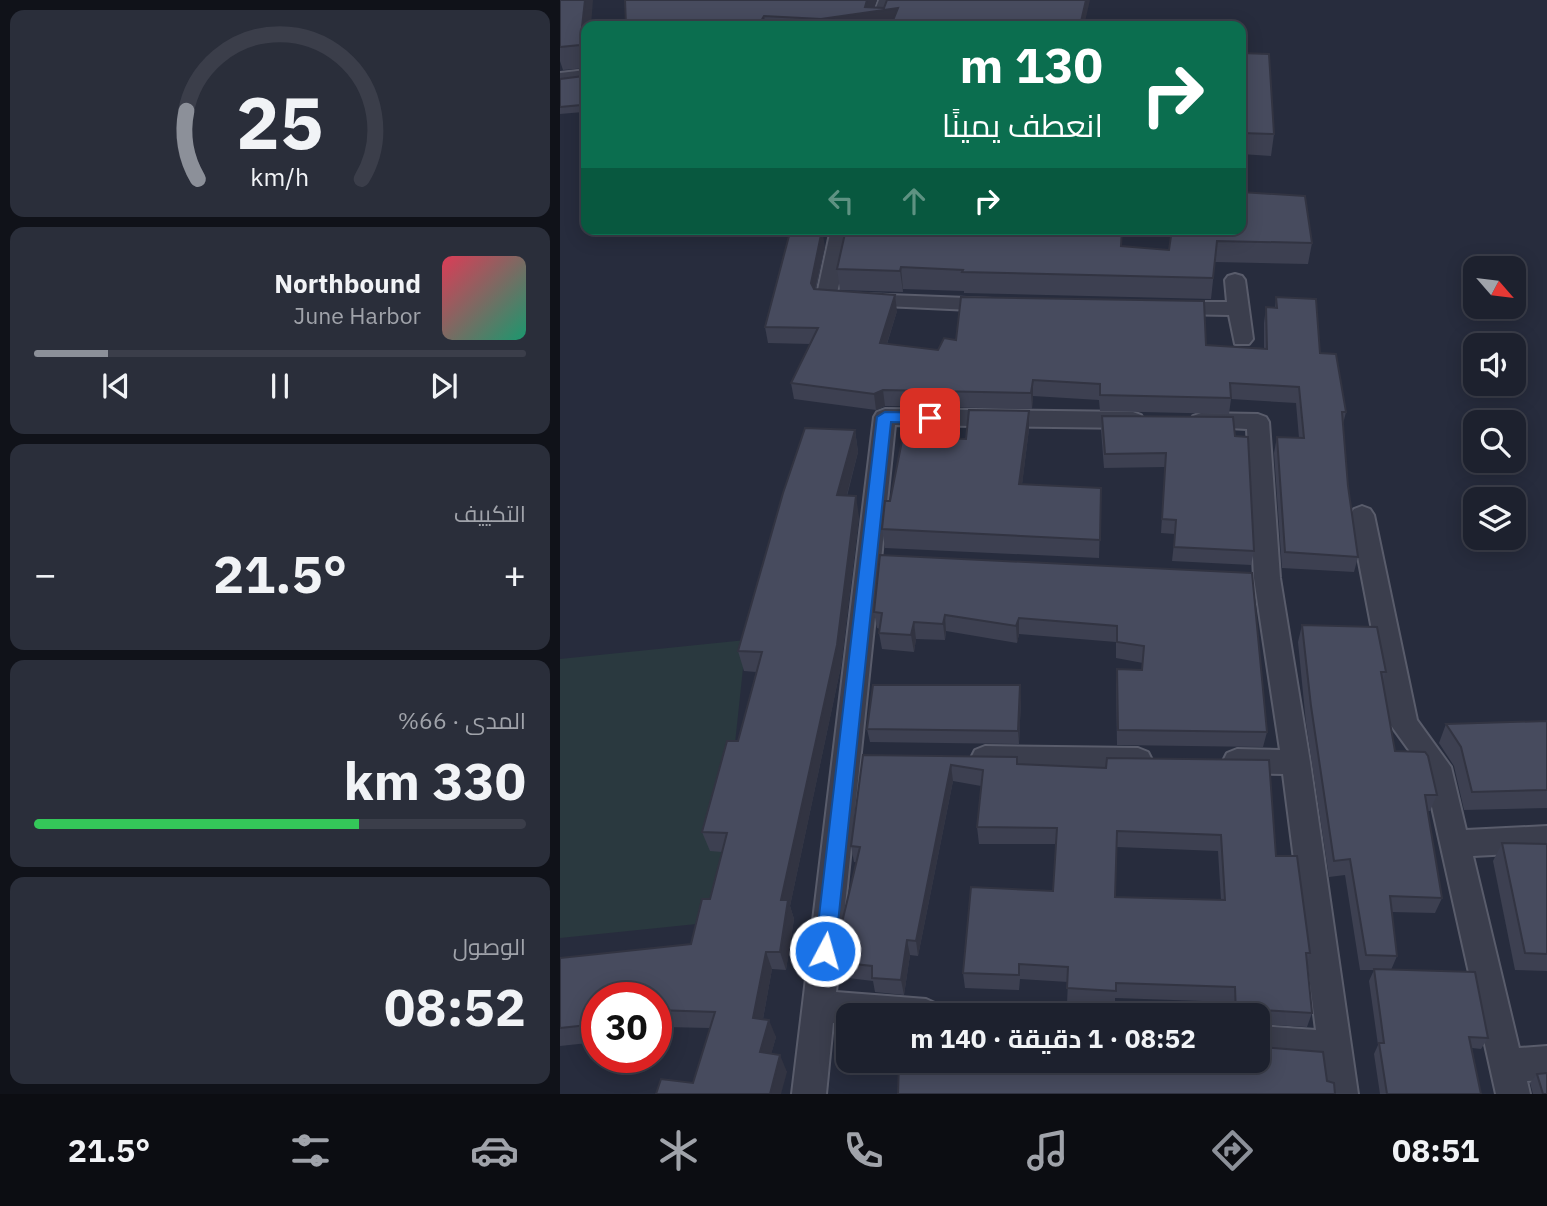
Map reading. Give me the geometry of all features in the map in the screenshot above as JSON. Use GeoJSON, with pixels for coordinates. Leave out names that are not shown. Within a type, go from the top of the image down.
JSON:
{"type":"FeatureCollection","features":[{"type":"Feature","properties":{"kind":"street"},"geometry":{"type":"LineString","coordinates":[[879,21],[887,0]]}},
{"type":"Feature","properties":{"kind":"street"},"geometry":{"type":"LineString","coordinates":[[560,78],[581,76]]}},
{"type":"Feature","properties":{"kind":"street"},"geometry":{"type":"LineString","coordinates":[[840,235],[825,299],[1007,305]]}},
{"type":"Feature","properties":{"kind":"street"},"geometry":{"type":"LineString","coordinates":[[1235,280],[1242,339]]}},
{"type":"Feature","properties":{"kind":"street"},"geometry":{"type":"LineString","coordinates":[[1157,307],[1239,309]]}},
{"type":"Feature","properties":{"kind":"street"},"geometry":{"type":"LineString","coordinates":[[809,1094],[819,1006],[861,757],[869,559],[885,417],[1258,422],[1253,577],[1296,762],[1340,1094]]}},
{"type":"Feature","properties":{"kind":"street"},"geometry":{"type":"LineString","coordinates":[[1362,515],[1404,724],[1437,767],[1510,1080],[1547,1063]]}},
{"type":"Feature","properties":{"kind":"street"},"geometry":{"type":"LineString","coordinates":[[869,559],[896,560]]}},
{"type":"Feature","properties":{"kind":"street"},"geometry":{"type":"LineString","coordinates":[[956,758],[1160,760]]}},
{"type":"Feature","properties":{"kind":"street"},"geometry":{"type":"LineString","coordinates":[[1214,761],[1296,762]]}},
{"type":"Feature","properties":{"kind":"street"},"geometry":{"type":"LineString","coordinates":[[1455,844],[1547,839]]}},
{"type":"Feature","properties":{"kind":"street"},"geometry":{"type":"LineString","coordinates":[[819,1006],[836,1007]]}},
{"type":"Feature","properties":{"kind":"street"},"geometry":{"type":"LineString","coordinates":[[1270,1043],[1335,1048]]}},
{"type":"Feature","properties":{"kind":"shaded area"},"geometry":{"type":"Polygon","coordinates":[[[746,640],[716,922],[560,938],[560,659],[746,640]]]}},
{"type":"Feature","properties":{"kind":"building"},"geometry":{"type":"Polygon","coordinates":[[[560,0],[585,0],[580,45],[560,47],[560,0]]]}},
{"type":"Feature","properties":{"kind":"building"},"geometry":{"type":"Polygon","coordinates":[[[625,0],[867,0],[865,7],[884,8],[887,0],[1086,0],[1081,21],[893,21],[898,8],[821,19],[764,16],[761,21],[626,21],[625,0]]]}},
{"type":"Feature","properties":{"kind":"building"},"geometry":{"type":"Polygon","coordinates":[[[1246,53],[1269,54],[1274,134],[1246,133],[1246,53]]]}},
{"type":"Feature","properties":{"kind":"building"},"geometry":{"type":"Polygon","coordinates":[[[581,76],[581,105],[560,107],[560,79],[581,76]]]}},
{"type":"Feature","properties":{"kind":"building"},"geometry":{"type":"Polygon","coordinates":[[[1246,192],[1305,196],[1312,243],[1217,241],[1213,278],[962,272],[963,270],[901,267],[900,271],[837,269],[845,235],[1122,235],[1121,246],[1169,250],[1171,235],[1246,235],[1246,192]]]}},
{"type":"Feature","properties":{"kind":"building"},"geometry":{"type":"Polygon","coordinates":[[[789,235],[821,235],[811,283],[814,289],[895,295],[880,343],[938,350],[944,338],[956,340],[961,297],[1204,301],[1206,345],[1267,349],[1266,307],[1277,308],[1276,297],[1316,299],[1320,353],[1336,354],[1346,412],[1342,412],[1348,486],[1358,557],[1285,552],[1277,437],[1304,438],[1299,387],[1230,383],[1231,398],[1100,395],[1100,384],[1033,380],[1031,393],[883,390],[874,394],[791,383],[818,328],[765,327],[789,235]]]}},
{"type":"Feature","properties":{"kind":"building"},"geometry":{"type":"Polygon","coordinates":[[[969,410],[1029,411],[1019,484],[1101,488],[1100,540],[882,529],[885,501],[890,501],[903,436],[966,439],[969,410]]]}},
{"type":"Feature","properties":{"kind":"building"},"geometry":{"type":"Polygon","coordinates":[[[1102,416],[1233,417],[1235,436],[1248,437],[1254,551],[1174,547],[1176,520],[1162,519],[1166,453],[1105,454],[1102,416]]]}},
{"type":"Feature","properties":{"kind":"building"},"geometry":{"type":"Polygon","coordinates":[[[805,428],[855,430],[837,495],[856,496],[837,645],[781,900],[788,900],[780,952],[766,952],[753,1018],[769,1020],[760,1052],[780,1055],[770,1094],[656,1094],[661,1079],[693,1083],[715,1012],[672,1011],[672,982],[581,982],[581,1026],[560,1028],[560,958],[691,944],[702,899],[710,899],[727,833],[702,832],[727,741],[738,741],[762,652],[738,651],[783,493],[805,428]]]}},
{"type":"Feature","properties":{"kind":"building"},"geometry":{"type":"Polygon","coordinates":[[[880,555],[1252,573],[1267,732],[1118,730],[1117,669],[1142,670],[1144,646],[1117,642],[1117,626],[1019,618],[1016,626],[945,615],[943,624],[914,622],[911,635],[879,633],[882,613],[874,612],[880,555]]]}},
{"type":"Feature","properties":{"kind":"building"},"geometry":{"type":"Polygon","coordinates":[[[1302,625],[1377,627],[1386,672],[1381,672],[1395,751],[1425,752],[1428,756],[1437,795],[1425,795],[1442,898],[1390,896],[1397,956],[1366,955],[1350,859],[1334,861],[1302,625]]]}},
{"type":"Feature","properties":{"kind":"building"},"geometry":{"type":"Polygon","coordinates":[[[873,685],[1020,685],[1018,731],[867,729],[873,685]]]}},
{"type":"Feature","properties":{"kind":"building"},"geometry":{"type":"Polygon","coordinates":[[[1547,721],[1547,790],[1472,792],[1461,747],[1446,724],[1547,721]]]}},
{"type":"Feature","properties":{"kind":"building"},"geometry":{"type":"Polygon","coordinates":[[[863,755],[1017,757],[1017,764],[1106,768],[1107,758],[1269,760],[1276,856],[1297,856],[1310,953],[1306,953],[1312,1013],[1270,1011],[1270,1003],[1236,1003],[1235,987],[1116,983],[1116,991],[1067,988],[1068,967],[1019,964],[1019,975],[963,973],[971,887],[1053,891],[1057,828],[977,827],[983,770],[951,765],[916,941],[907,940],[901,980],[872,978],[872,966],[836,962],[840,931],[860,847],[851,846],[863,755]],[[1117,831],[1115,897],[1225,900],[1221,835],[1117,831]]]}},
{"type":"Feature","properties":{"kind":"building"},"geometry":{"type":"Polygon","coordinates":[[[1502,843],[1547,844],[1547,954],[1525,953],[1502,843]]]}},
{"type":"Feature","properties":{"kind":"building"},"geometry":{"type":"Polygon","coordinates":[[[1374,969],[1475,972],[1488,1038],[1469,1037],[1481,1094],[1387,1094],[1379,1043],[1384,1043],[1374,969]]]}},
{"type":"Feature","properties":{"kind":"building"},"geometry":{"type":"Polygon","coordinates":[[[1270,1048],[1323,1052],[1327,1081],[1334,1083],[1335,1094],[898,1094],[899,1073],[1270,1073],[1270,1048]]]}},
{"type":"Feature","properties":{"kind":"building"},"geometry":{"type":"Polygon","coordinates":[[[1547,1073],[1547,1094],[1543,1094],[1537,1074],[1547,1073]]]}},
{"type":"Feature","properties":{"kind":"route"},"geometry":{"type":"LineString","coordinates":[[825,951],[885,417],[930,418]]}}]}
